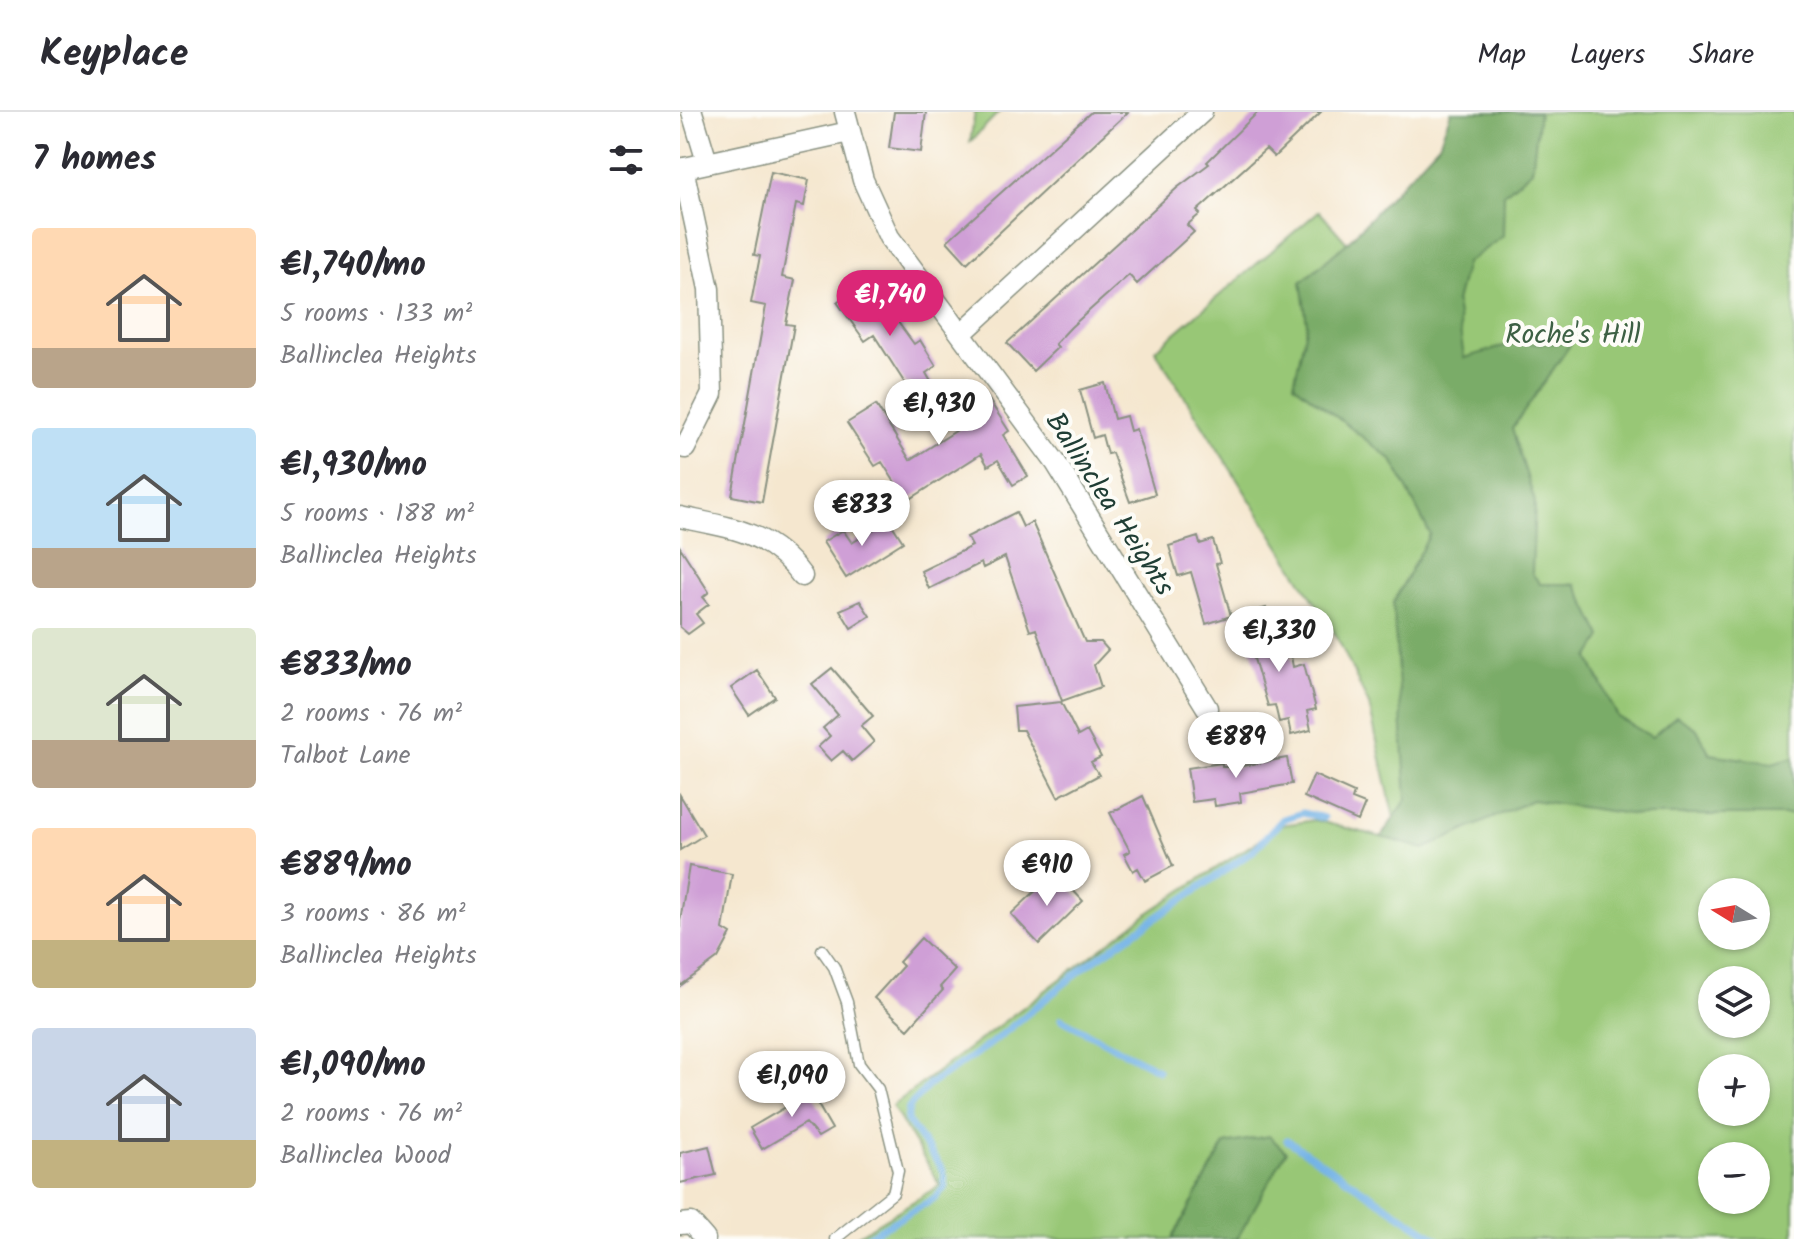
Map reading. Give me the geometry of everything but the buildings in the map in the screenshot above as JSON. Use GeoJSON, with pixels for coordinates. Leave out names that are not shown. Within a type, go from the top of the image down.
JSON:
{"type":"FeatureCollection","features":[{"type":"Feature","properties":{"kind":"street"},"geometry":{"type":"LineString","coordinates":[[692,112],[707,162]]}},
{"type":"Feature","properties":{"kind":"street"},"geometry":{"type":"LineString","coordinates":[[961,334],[1202,112]]}},
{"type":"Feature","properties":{"kind":"street","name":"Ballinclea Heights"},"geometry":{"type":"LineString","coordinates":[[685,448],[712,394],[709,289],[682,168],[847,122],[863,180],[882,224],[1056,463],[1207,708]]}},
{"type":"Feature","properties":{"kind":"street"},"geometry":{"type":"LineString","coordinates":[[680,517],[727,526],[760,537],[784,552],[802,576]]}},
{"type":"Feature","properties":{"kind":"street"},"geometry":{"type":"LineString","coordinates":[[680,1224],[691,1223],[705,1239]]}},
{"type":"Feature","properties":{"kind":"lane"},"geometry":{"type":"LineString","coordinates":[[822,950],[834,967],[847,1002],[859,1064],[878,1089],[898,1171],[893,1193],[835,1239]]}},
{"type":"Feature","properties":{"kind":"green space"},"geometry":{"type":"Polygon","coordinates":[[[975,112],[999,112],[970,142],[975,112]]]}},
{"type":"Feature","properties":{"kind":"green space"},"geometry":{"type":"Polygon","coordinates":[[[1451,112],[1539,112],[1532,170],[1504,194],[1503,236],[1466,263],[1456,302],[1464,358],[1511,344],[1572,342],[1512,429],[1535,502],[1532,573],[1540,584],[1576,584],[1602,637],[1589,658],[1618,717],[1652,737],[1676,716],[1697,729],[1710,754],[1772,763],[1794,757],[1794,815],[1636,815],[1532,800],[1424,849],[1381,837],[1407,799],[1393,603],[1430,534],[1392,460],[1294,384],[1307,323],[1301,282],[1347,243],[1439,144],[1451,112]]]}},
{"type":"Feature","properties":{"kind":"green space","name":"Roche's Hill"},"geometry":{"type":"Polygon","coordinates":[[[1463,112],[1794,112],[1794,1239],[852,1239],[940,1185],[892,1106],[1151,911],[1282,825],[1315,820],[1381,837],[1394,818],[1369,705],[1337,637],[1155,350],[1319,211],[1347,243],[1463,118],[1463,112]]]}},
{"type":"Feature","properties":{"kind":"green space"},"geometry":{"type":"Polygon","coordinates":[[[1269,1136],[1286,1152],[1237,1239],[1172,1239],[1225,1144],[1269,1136]]]}},
{"type":"Feature","properties":{"kind":"waterway"},"geometry":{"type":"LineString","coordinates":[[863,1239],[935,1198],[945,1187],[943,1170],[907,1120],[909,1107],[929,1085],[989,1045],[1086,966],[1253,851],[1283,819],[1302,813],[1324,818]]}},
{"type":"Feature","properties":{"kind":"waterway"},"geometry":{"type":"LineString","coordinates":[[1061,1019],[1158,1070]]}},
{"type":"Feature","properties":{"kind":"waterway"},"geometry":{"type":"LineString","coordinates":[[1287,1140],[1437,1239]]}}]}
